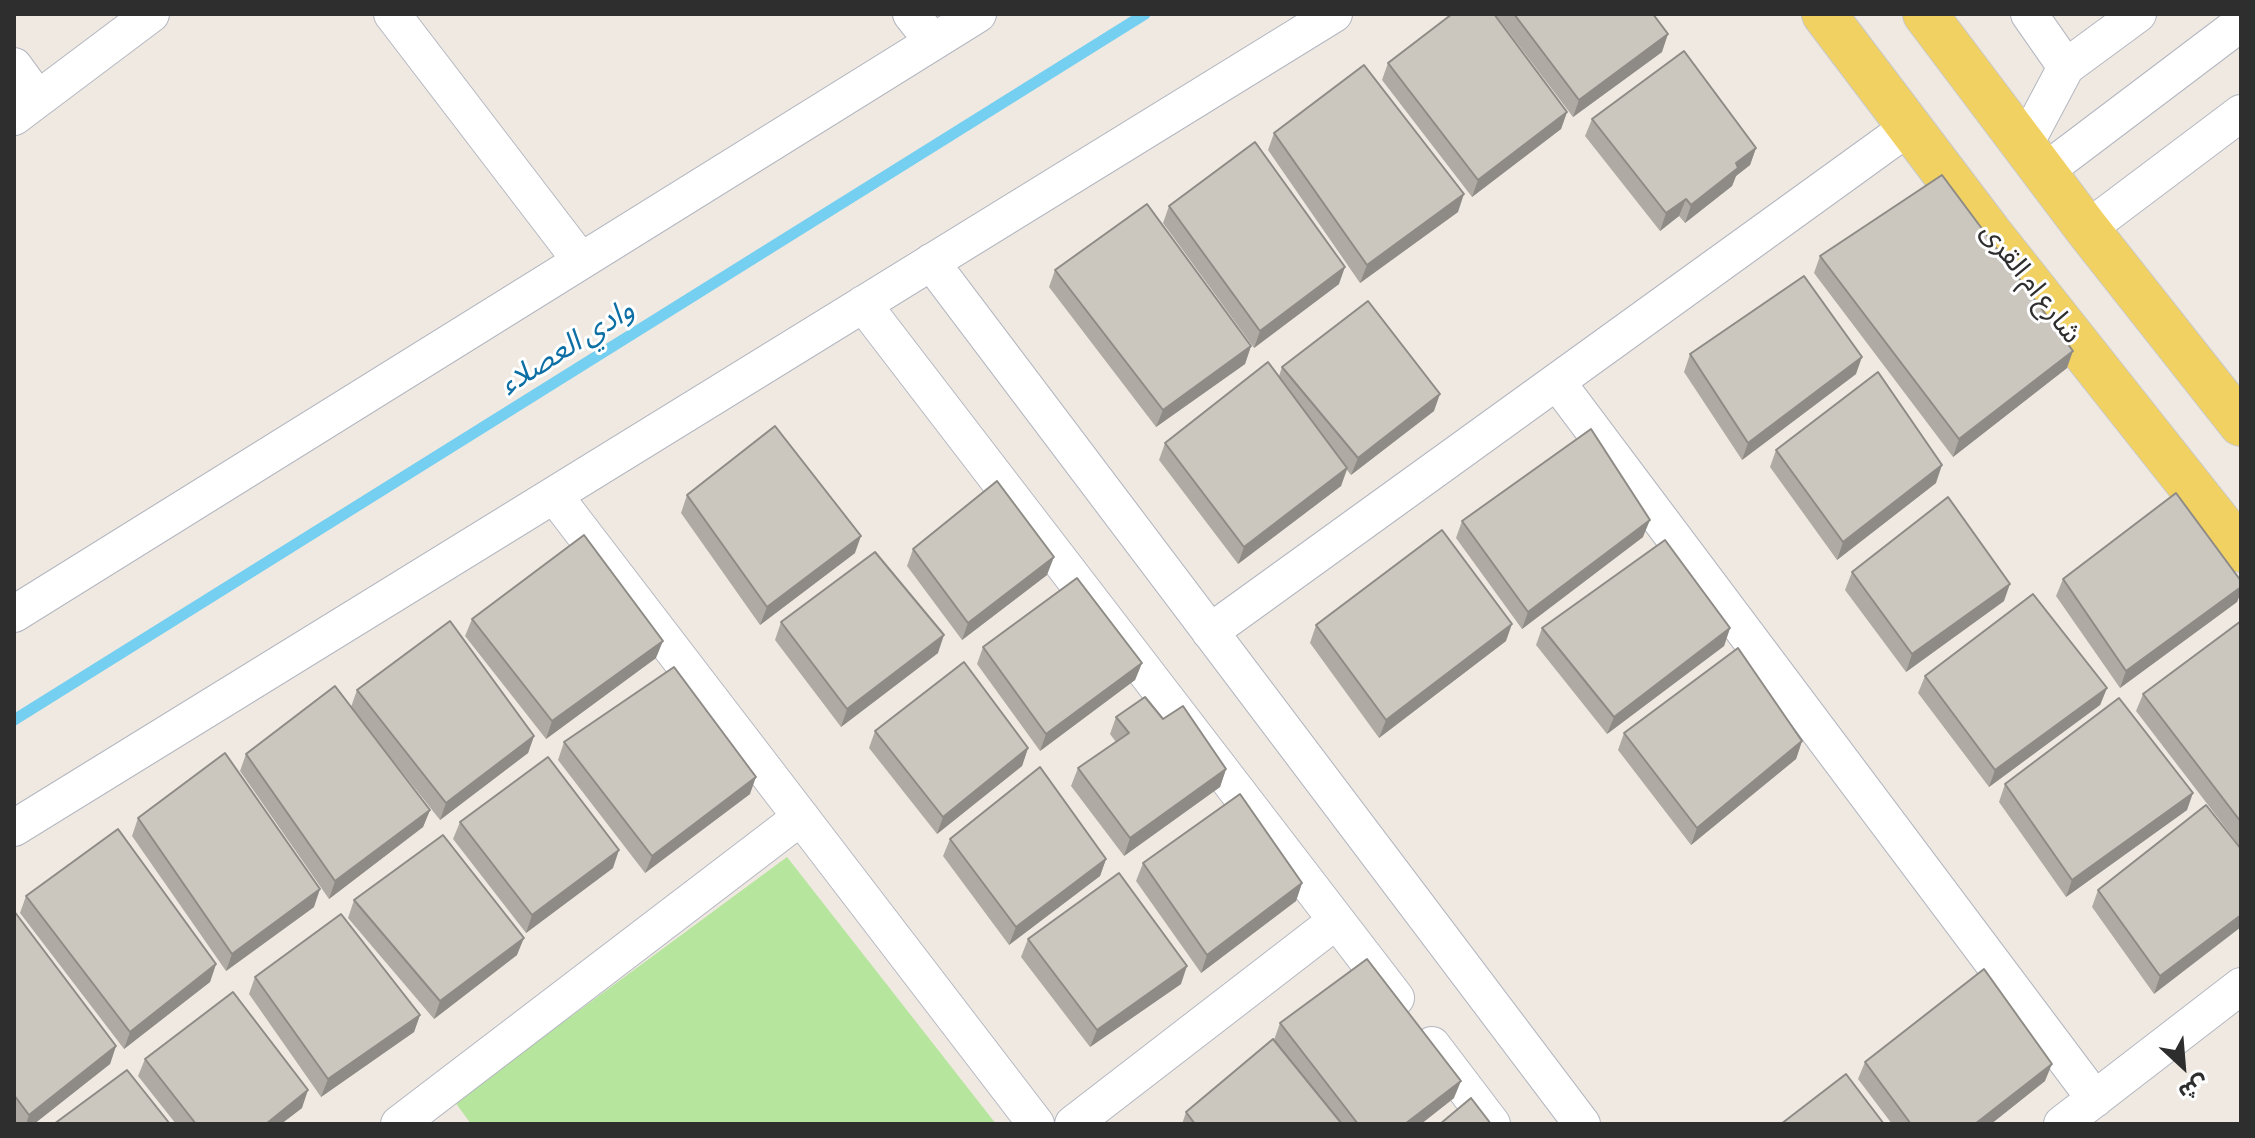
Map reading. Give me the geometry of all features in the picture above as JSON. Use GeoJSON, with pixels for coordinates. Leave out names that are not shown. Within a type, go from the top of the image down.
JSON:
{"type":"FeatureCollection","features":[{"type":"Feature","properties":{"kind":"main road","name":"شارع ام القرى"},"geometry":{"type":"LineString","coordinates":[[1824,14],[2241,550]]}},
{"type":"Feature","properties":{"kind":"main road"},"geometry":{"type":"LineString","coordinates":[[1925,14],[2087,229],[2241,424]]}},
{"type":"Feature","properties":{"kind":"street"},"geometry":{"type":"LineString","coordinates":[[14,66],[26,108],[151,14]]}},
{"type":"Feature","properties":{"kind":"street"},"geometry":{"type":"LineString","coordinates":[[392,14],[581,261]]}},
{"type":"Feature","properties":{"kind":"street"},"geometry":{"type":"LineString","coordinates":[[911,14],[933,42]]}},
{"type":"Feature","properties":{"kind":"street"},"geometry":{"type":"LineString","coordinates":[[14,614],[978,14]]}},
{"type":"Feature","properties":{"kind":"street"},"geometry":{"type":"LineString","coordinates":[[14,828],[1334,14]]}},
{"type":"Feature","properties":{"kind":"street"},"geometry":{"type":"LineString","coordinates":[[2029,14],[2066,67]]}},
{"type":"Feature","properties":{"kind":"street"},"geometry":{"type":"LineString","coordinates":[[2034,159],[2066,67],[2138,14]]}},
{"type":"Feature","properties":{"kind":"street"},"geometry":{"type":"LineString","coordinates":[[2034,159],[2241,23]]}},
{"type":"Feature","properties":{"kind":"street"},"geometry":{"type":"LineString","coordinates":[[2087,229],[2241,113]]}},
{"type":"Feature","properties":{"kind":"street"},"geometry":{"type":"LineString","coordinates":[[1210,632],[1909,127]]}},
{"type":"Feature","properties":{"kind":"street"},"geometry":{"type":"LineString","coordinates":[[931,262],[1582,1124]]}},
{"type":"Feature","properties":{"kind":"street"},"geometry":{"type":"LineString","coordinates":[[863,304],[1492,1124]]}},
{"type":"Feature","properties":{"kind":"street"},"geometry":{"type":"LineString","coordinates":[[1557,382],[2095,1099]]}},
{"type":"Feature","properties":{"kind":"street"},"geometry":{"type":"LineString","coordinates":[[554,495],[1036,1124]]}},
{"type":"Feature","properties":{"kind":"street"},"geometry":{"type":"LineString","coordinates":[[409,1121],[801,817]]}},
{"type":"Feature","properties":{"kind":"street"},"geometry":{"type":"LineString","coordinates":[[1073,1124],[1336,921]]}},
{"type":"Feature","properties":{"kind":"street"},"geometry":{"type":"LineString","coordinates":[[2062,1124],[2241,986]]}},
{"type":"Feature","properties":{"kind":"green space"},"geometry":{"type":"Polygon","coordinates":[[[787,857],[996,1124],[471,1124],[455,1102],[787,857]]]}},
{"type":"Feature","properties":{"kind":"building"},"geometry":{"type":"Polygon","coordinates":[[[1452,14],[1494,14],[1567,112],[1478,180],[1388,63],[1452,14]]]}},
{"type":"Feature","properties":{"kind":"building"},"geometry":{"type":"Polygon","coordinates":[[[1514,14],[1653,14],[1668,34],[1579,100],[1514,14]]]}},
{"type":"Feature","properties":{"kind":"building"},"geometry":{"type":"Polygon","coordinates":[[[1684,51],[1756,148],[1736,163],[1738,168],[1691,205],[1686,199],[1666,213],[1592,119],[1684,51]]]}},
{"type":"Feature","properties":{"kind":"building"},"geometry":{"type":"Polygon","coordinates":[[[1364,65],[1464,194],[1367,265],[1274,133],[1364,65]]]}},
{"type":"Feature","properties":{"kind":"building"},"geometry":{"type":"Polygon","coordinates":[[[1255,142],[1345,267],[1260,331],[1169,206],[1255,142]]]}},
{"type":"Feature","properties":{"kind":"building"},"geometry":{"type":"Polygon","coordinates":[[[1942,175],[2073,351],[1959,439],[1820,256],[1942,175]]]}},
{"type":"Feature","properties":{"kind":"building"},"geometry":{"type":"Polygon","coordinates":[[[1147,204],[1251,346],[1163,410],[1055,270],[1147,204]]]}},
{"type":"Feature","properties":{"kind":"building"},"geometry":{"type":"Polygon","coordinates":[[[1804,276],[1862,357],[1748,443],[1690,354],[1804,276]]]}},
{"type":"Feature","properties":{"kind":"building"},"geometry":{"type":"Polygon","coordinates":[[[1368,301],[1440,394],[1358,458],[1282,367],[1368,301]]]}},
{"type":"Feature","properties":{"kind":"building"},"geometry":{"type":"Polygon","coordinates":[[[1268,362],[1347,468],[1244,547],[1165,443],[1268,362]]]}},
{"type":"Feature","properties":{"kind":"building"},"geometry":{"type":"Polygon","coordinates":[[[1878,372],[1942,465],[1843,542],[1776,450],[1878,372]]]}},
{"type":"Feature","properties":{"kind":"building"},"geometry":{"type":"Polygon","coordinates":[[[775,426],[861,536],[767,607],[687,495],[775,426]]]}},
{"type":"Feature","properties":{"kind":"building"},"geometry":{"type":"Polygon","coordinates":[[[1591,429],[1650,520],[1528,612],[1462,521],[1591,429]]]}},
{"type":"Feature","properties":{"kind":"building"},"geometry":{"type":"Polygon","coordinates":[[[997,481],[1054,557],[968,623],[913,549],[997,481]]]}},
{"type":"Feature","properties":{"kind":"building"},"geometry":{"type":"Polygon","coordinates":[[[2176,493],[2241,581],[2241,587],[2126,671],[2063,579],[2176,493]]]}},
{"type":"Feature","properties":{"kind":"building"},"geometry":{"type":"Polygon","coordinates":[[[1948,497],[2010,584],[1912,654],[1852,572],[1948,497]]]}},
{"type":"Feature","properties":{"kind":"building"},"geometry":{"type":"Polygon","coordinates":[[[1442,530],[1512,624],[1386,720],[1316,625],[1442,530]]]}},
{"type":"Feature","properties":{"kind":"building"},"geometry":{"type":"Polygon","coordinates":[[[584,535],[663,641],[552,721],[472,619],[584,535]]]}},
{"type":"Feature","properties":{"kind":"building"},"geometry":{"type":"Polygon","coordinates":[[[1665,540],[1730,628],[1614,717],[1542,628],[1665,540]]]}},
{"type":"Feature","properties":{"kind":"building"},"geometry":{"type":"Polygon","coordinates":[[[875,552],[944,635],[847,709],[781,622],[875,552]]]}},
{"type":"Feature","properties":{"kind":"building"},"geometry":{"type":"Polygon","coordinates":[[[1077,578],[1142,663],[1046,734],[983,647],[1077,578]]]}},
{"type":"Feature","properties":{"kind":"building"},"geometry":{"type":"Polygon","coordinates":[[[2033,594],[2107,688],[1995,770],[1925,676],[2033,594]]]}},
{"type":"Feature","properties":{"kind":"building"},"geometry":{"type":"Polygon","coordinates":[[[450,621],[534,736],[446,803],[357,690],[450,621]]]}},
{"type":"Feature","properties":{"kind":"building"},"geometry":{"type":"Polygon","coordinates":[[[2241,621],[2241,822],[2143,694],[2241,621]]]}},
{"type":"Feature","properties":{"kind":"building"},"geometry":{"type":"Polygon","coordinates":[[[1738,648],[1802,741],[1697,828],[1624,733],[1738,648]]]}},
{"type":"Feature","properties":{"kind":"building"},"geometry":{"type":"Polygon","coordinates":[[[964,662],[1028,748],[943,817],[875,731],[964,662]]]}},
{"type":"Feature","properties":{"kind":"building"},"geometry":{"type":"Polygon","coordinates":[[[674,667],[756,777],[652,856],[564,742],[674,667]]]}},
{"type":"Feature","properties":{"kind":"building"},"geometry":{"type":"Polygon","coordinates":[[[335,686],[430,810],[335,881],[246,754],[335,686]]]}},
{"type":"Feature","properties":{"kind":"building"},"geometry":{"type":"Polygon","coordinates":[[[1145,697],[1163,719],[1183,706],[1226,769],[1130,838],[1078,768],[1129,733],[1116,717],[1145,697]]]}},
{"type":"Feature","properties":{"kind":"building"},"geometry":{"type":"Polygon","coordinates":[[[2119,698],[2193,793],[2072,880],[2005,784],[2119,698]]]}},
{"type":"Feature","properties":{"kind":"building"},"geometry":{"type":"Polygon","coordinates":[[[225,753],[320,889],[232,954],[138,818],[225,753]]]}},
{"type":"Feature","properties":{"kind":"building"},"geometry":{"type":"Polygon","coordinates":[[[548,757],[619,850],[532,915],[460,822],[548,757]]]}},
{"type":"Feature","properties":{"kind":"building"},"geometry":{"type":"Polygon","coordinates":[[[1040,767],[1106,859],[1016,927],[950,839],[1040,767]]]}},
{"type":"Feature","properties":{"kind":"building"},"geometry":{"type":"Polygon","coordinates":[[[1240,794],[1302,883],[1207,955],[1143,863],[1240,794]]]}},
{"type":"Feature","properties":{"kind":"building"},"geometry":{"type":"Polygon","coordinates":[[[2206,805],[2241,849],[2241,915],[2160,976],[2098,890],[2206,805]]]}},
{"type":"Feature","properties":{"kind":"building"},"geometry":{"type":"Polygon","coordinates":[[[118,829],[216,964],[130,1032],[26,896],[118,829]]]}},
{"type":"Feature","properties":{"kind":"building"},"geometry":{"type":"Polygon","coordinates":[[[443,835],[524,938],[440,1001],[354,900],[443,835]]]}},
{"type":"Feature","properties":{"kind":"building"},"geometry":{"type":"Polygon","coordinates":[[[1119,873],[1187,966],[1097,1030],[1028,939],[1119,873]]]}},
{"type":"Feature","properties":{"kind":"building"},"geometry":{"type":"Polygon","coordinates":[[[14,911],[116,1046],[29,1115],[14,1095],[14,911]]]}},
{"type":"Feature","properties":{"kind":"building"},"geometry":{"type":"Polygon","coordinates":[[[341,914],[420,1015],[328,1079],[255,977],[341,914]]]}},
{"type":"Feature","properties":{"kind":"building"},"geometry":{"type":"Polygon","coordinates":[[[1367,959],[1461,1081],[1405,1124],[1358,1124],[1280,1023],[1367,959]]]}},
{"type":"Feature","properties":{"kind":"building"},"geometry":{"type":"Polygon","coordinates":[[[1984,969],[2052,1064],[1975,1124],[1911,1124],[1865,1062],[1984,969]]]}},
{"type":"Feature","properties":{"kind":"building"},"geometry":{"type":"Polygon","coordinates":[[[233,992],[308,1090],[266,1124],[196,1124],[145,1059],[233,992]]]}},
{"type":"Feature","properties":{"kind":"building"},"geometry":{"type":"Polygon","coordinates":[[[1273,1039],[1342,1124],[1195,1124],[1186,1112],[1273,1039]]]}},
{"type":"Feature","properties":{"kind":"building"},"geometry":{"type":"Polygon","coordinates":[[[127,1070],[170,1124],[54,1124],[127,1070]]]}},
{"type":"Feature","properties":{"kind":"building"},"geometry":{"type":"Polygon","coordinates":[[[1846,1074],[1884,1124],[1781,1124],[1846,1074]]]}},
{"type":"Feature","properties":{"kind":"building"},"geometry":{"type":"Polygon","coordinates":[[[1471,1098],[1491,1124],[1440,1124],[1471,1098]]]}},
{"type":"Feature","properties":{"kind":"waterway","name":"وادي العصلاء"},"geometry":{"type":"LineString","coordinates":[[14,720],[1145,14]]}}]}
